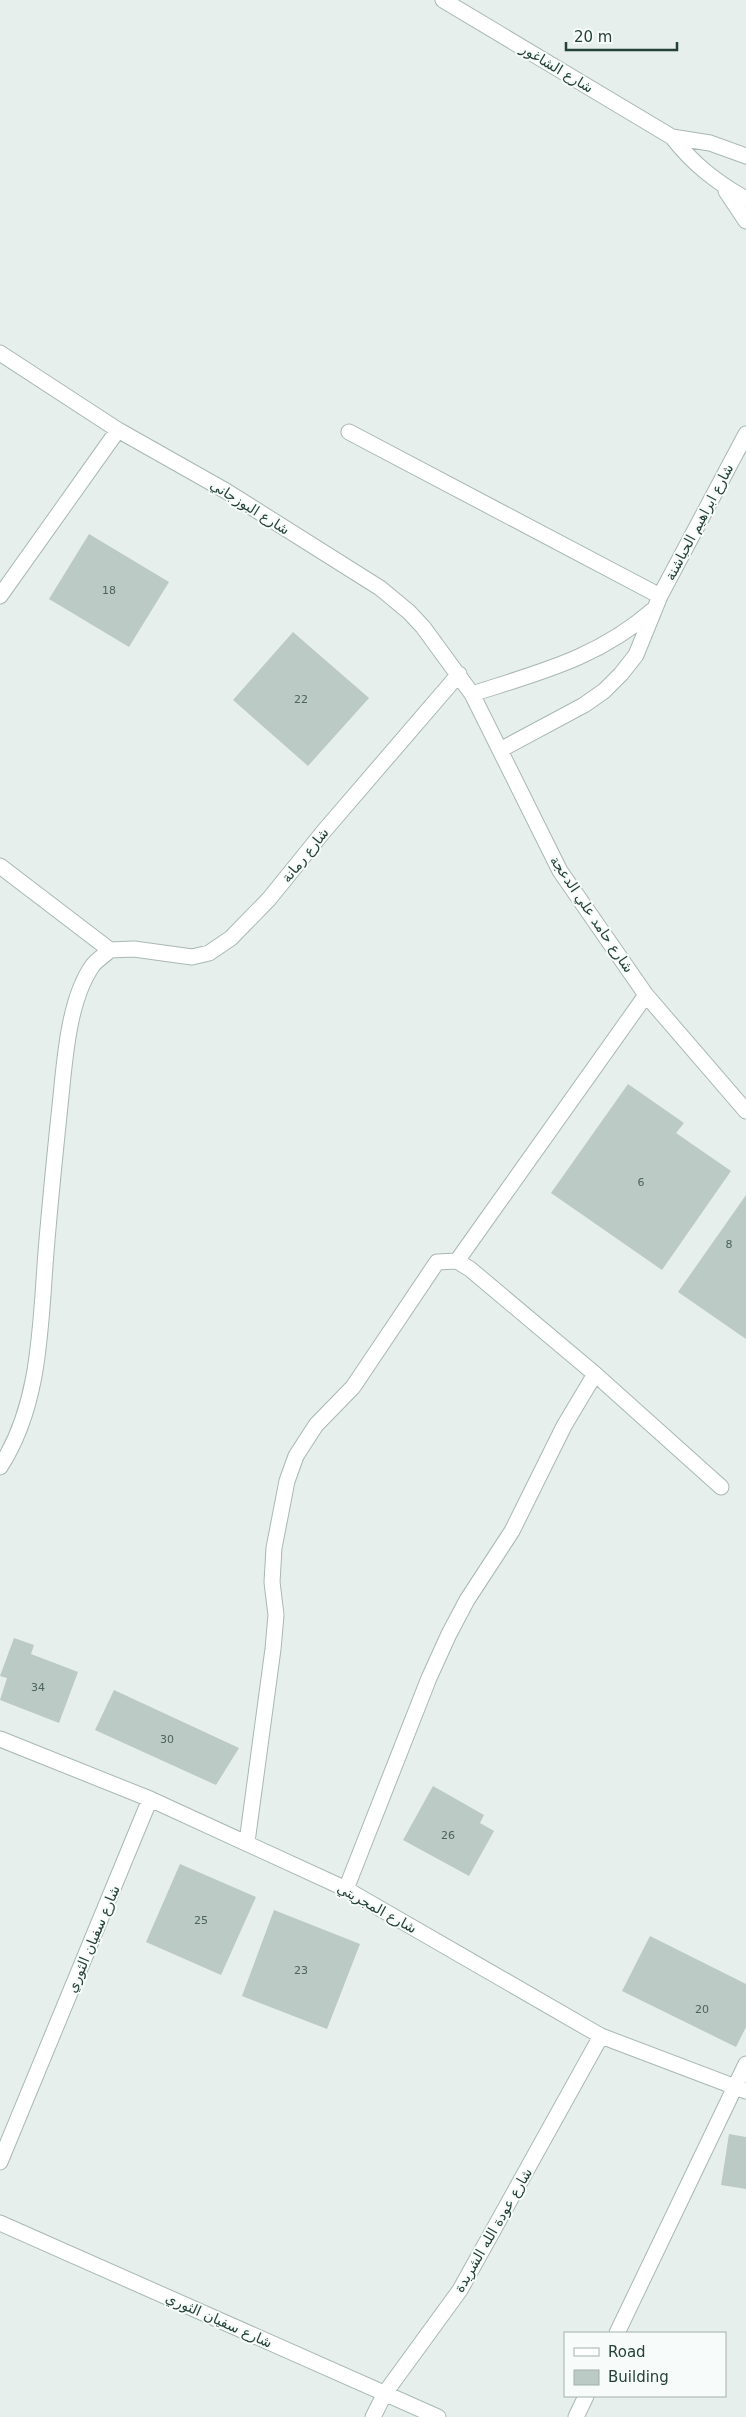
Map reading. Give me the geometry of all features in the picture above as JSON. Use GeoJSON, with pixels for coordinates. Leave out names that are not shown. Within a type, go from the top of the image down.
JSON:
{"type":"FeatureCollection","features":[{"type":"Feature","properties":{"kind":"street","name":"شارع الشاغور"},"geometry":{"type":"LineString","coordinates":[[443,0],[672,136],[710,143],[746,156]]}},
{"type":"Feature","properties":{"kind":"street","name":"شارع الشاغور"},"geometry":{"type":"LineString","coordinates":[[672,136],[694,164],[722,186],[746,199]]}},
{"type":"Feature","properties":{"kind":"street"},"geometry":{"type":"LineString","coordinates":[[722,186],[746,221]]}},
{"type":"Feature","properties":{"kind":"street","name":"شارع البوزجاني"},"geometry":{"type":"LineString","coordinates":[[0,353],[118,430],[226,491],[380,588],[410,612],[459,674],[472,694]]}},
{"type":"Feature","properties":{"kind":"street"},"geometry":{"type":"LineString","coordinates":[[0,596],[118,430]]}},
{"type":"Feature","properties":{"kind":"street"},"geometry":{"type":"LineString","coordinates":[[349,432],[656,603]]}},
{"type":"Feature","properties":{"kind":"street","name":"شارع ابراهيم الحباشنة"},"geometry":{"type":"LineString","coordinates":[[500,750],[584,705],[604,691],[621,674],[636,654],[646,633],[656,603],[746,434]]}},
{"type":"Feature","properties":{"kind":"street","name":"شارع ابراهيم الحباشنة"},"geometry":{"type":"LineString","coordinates":[[472,694],[583,656],[620,636],[656,603]]}},
{"type":"Feature","properties":{"kind":"street","name":"شارع رمانة"},"geometry":{"type":"LineString","coordinates":[[110,950],[134,949],[192,956],[208,953],[231,938],[269,899],[324,831],[459,674]]}},
{"type":"Feature","properties":{"kind":"street","name":"شارع حامد علي الدعجة"},"geometry":{"type":"LineString","coordinates":[[472,694],[560,871],[646,995],[746,1111]]}},
{"type":"Feature","properties":{"kind":"street"},"geometry":{"type":"LineString","coordinates":[[0,866],[110,950],[94,964],[82,984],[74,1013],[58,1122],[36,1362],[27,1411],[18,1437],[0,1468]]}},
{"type":"Feature","properties":{"kind":"street"},"geometry":{"type":"LineString","coordinates":[[456,1261],[646,995]]}},
{"type":"Feature","properties":{"kind":"street"},"geometry":{"type":"LineString","coordinates":[[247,1842],[273,1649],[276,1614],[272,1582],[273,1565],[286,1481],[296,1456],[316,1425],[353,1387],[437,1262],[456,1261],[470,1269],[595,1374],[721,1487]]}},
{"type":"Feature","properties":{"kind":"street"},"geometry":{"type":"LineString","coordinates":[[346,1890],[429,1678],[449,1634],[467,1600],[512,1531],[564,1426],[595,1374]]}},
{"type":"Feature","properties":{"kind":"street","name":"شارع المجريتي"},"geometry":{"type":"LineString","coordinates":[[0,1739],[150,1799],[247,1842],[346,1890],[601,2036],[741,2089]]}},
{"type":"Feature","properties":{"kind":"street","name":"شارع سفيان الثوري"},"geometry":{"type":"LineString","coordinates":[[0,2162],[150,1799]]}},
{"type":"Feature","properties":{"kind":"street","name":"شارع عودة الله الشريدة"},"geometry":{"type":"LineString","coordinates":[[373,2417],[385,2393],[460,2290],[601,2036]]}},
{"type":"Feature","properties":{"kind":"street"},"geometry":{"type":"LineString","coordinates":[[618,2332],[741,2089],[746,2064]]}},
{"type":"Feature","properties":{"kind":"street","name":"شارع سفيان الثوري"},"geometry":{"type":"LineString","coordinates":[[0,2223],[438,2417]]}},
{"type":"Feature","properties":{"kind":"street"},"geometry":{"type":"LineString","coordinates":[[576,2417],[586,2397]]}},
{"type":"Feature","properties":{"kind":"building"},"geometry":{"type":"Polygon","coordinates":[[[89,534],[169,582],[129,647],[49,599],[89,534]]]}},
{"type":"Feature","properties":{"kind":"building"},"geometry":{"type":"Polygon","coordinates":[[[293,632],[369,698],[308,766],[233,700],[293,632]]]}},
{"type":"Feature","properties":{"kind":"building"},"geometry":{"type":"Polygon","coordinates":[[[628,1084],[684,1123],[676,1133],[731,1171],[662,1270],[551,1193],[628,1084]]]}},
{"type":"Feature","properties":{"kind":"building"},"geometry":{"type":"Polygon","coordinates":[[[746,1195],[746,1339],[678,1292],[746,1195]]]}},
{"type":"Feature","properties":{"kind":"building"},"geometry":{"type":"Polygon","coordinates":[[[14,1638],[34,1645],[31,1654],[78,1672],[59,1723],[0,1700],[7,1678],[0,1676],[14,1638]]]}},
{"type":"Feature","properties":{"kind":"building"},"geometry":{"type":"Polygon","coordinates":[[[114,1690],[239,1748],[216,1785],[95,1730],[114,1690]]]}},
{"type":"Feature","properties":{"kind":"building"},"geometry":{"type":"Polygon","coordinates":[[[433,1786],[484,1815],[480,1823],[494,1831],[469,1876],[403,1840],[433,1786]]]}},
{"type":"Feature","properties":{"kind":"building"},"geometry":{"type":"Polygon","coordinates":[[[180,1864],[256,1897],[221,1975],[146,1942],[180,1864]]]}},
{"type":"Feature","properties":{"kind":"building"},"geometry":{"type":"Polygon","coordinates":[[[274,1910],[360,1944],[327,2029],[242,1996],[274,1910]]]}},
{"type":"Feature","properties":{"kind":"building"},"geometry":{"type":"Polygon","coordinates":[[[650,1936],[746,1984],[746,2027],[736,2047],[622,1991],[650,1936]]]}},
{"type":"Feature","properties":{"kind":"building"},"geometry":{"type":"Polygon","coordinates":[[[729,2134],[746,2137],[746,2189],[721,2185],[729,2134]]]}}]}
